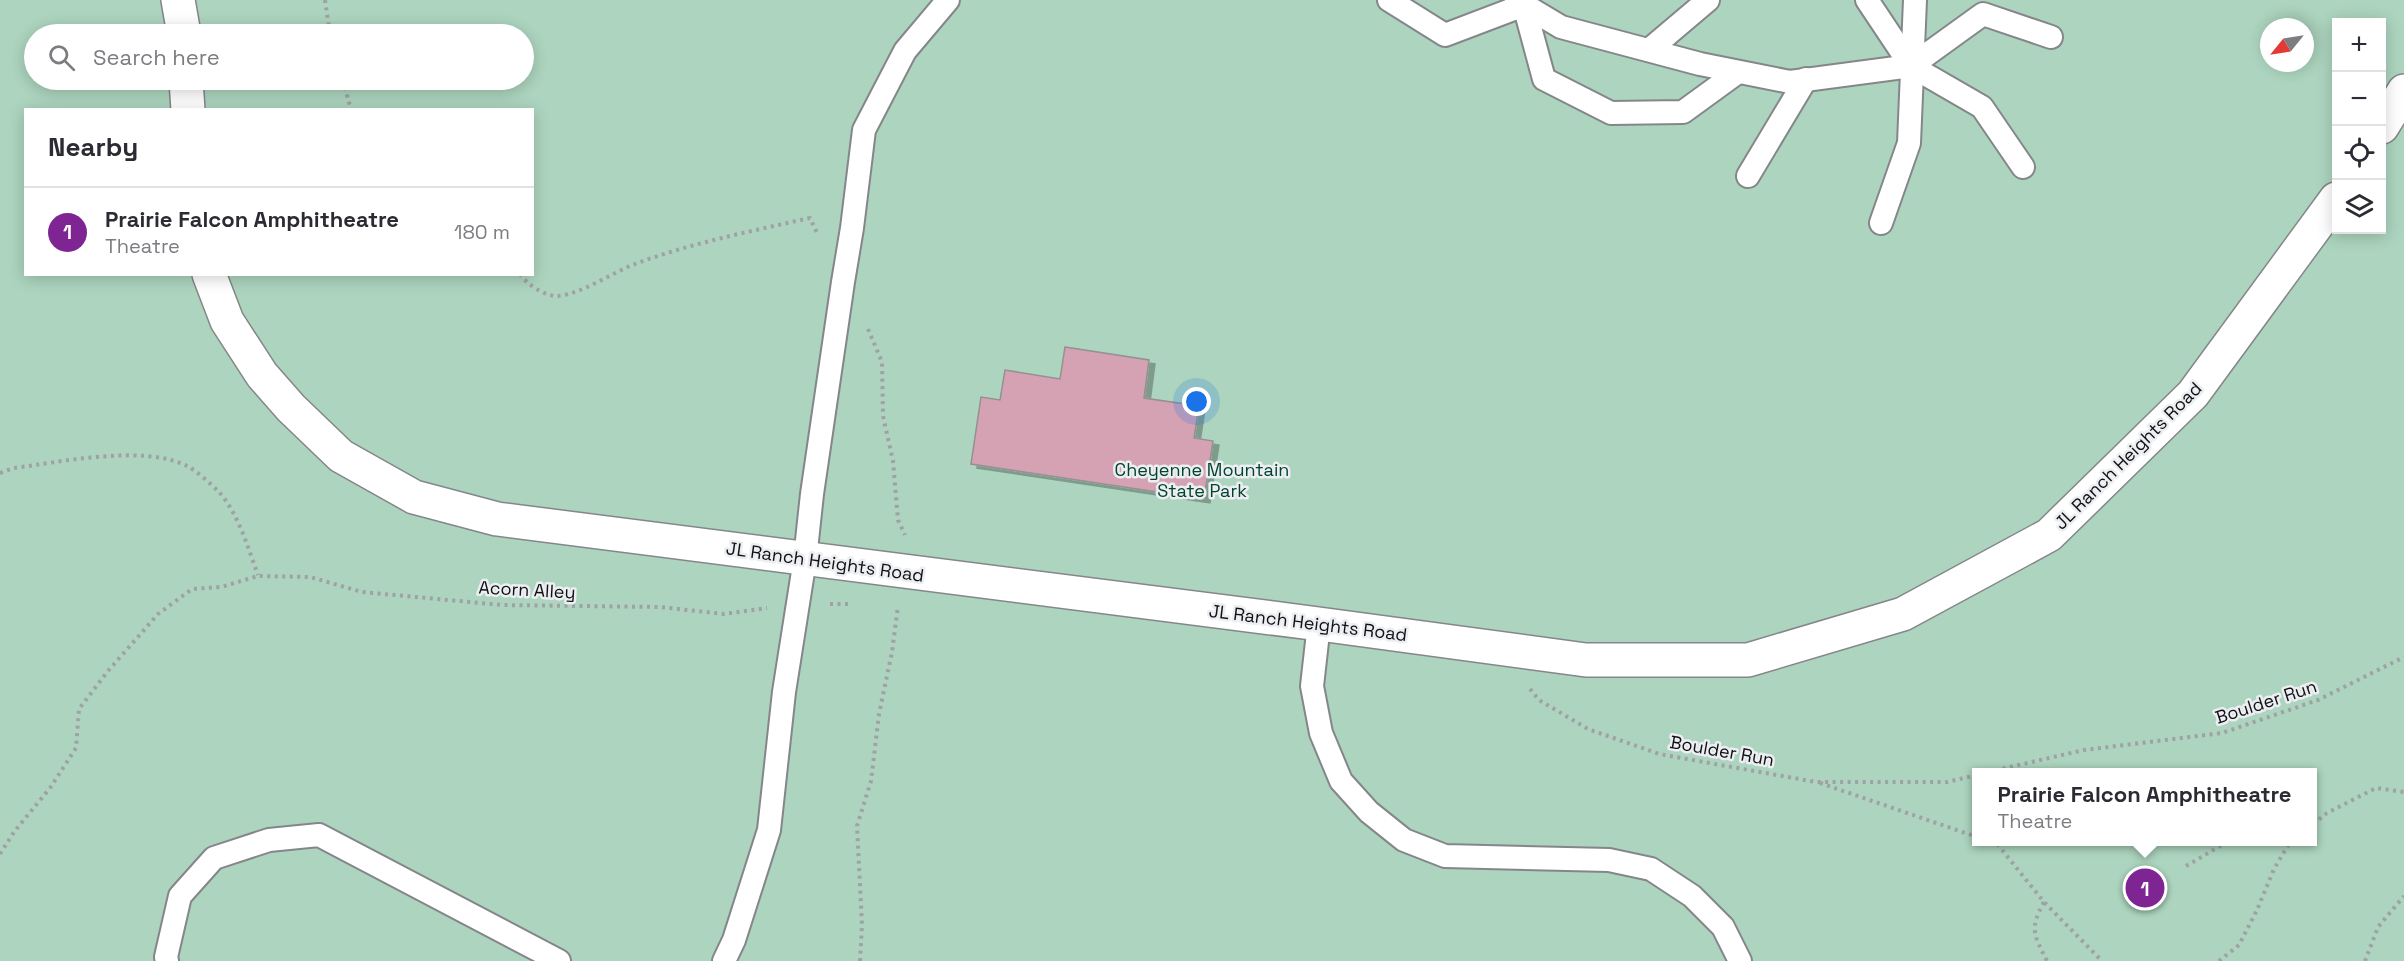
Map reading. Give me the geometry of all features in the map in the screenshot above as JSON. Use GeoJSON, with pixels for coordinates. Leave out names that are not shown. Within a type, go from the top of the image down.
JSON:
{"type":"FeatureCollection","features":[{"type":"Feature","properties":{"kind":"street"},"geometry":{"type":"LineString","coordinates":[[178,0],[182,24]]}},
{"type":"Feature","properties":{"kind":"street"},"geometry":{"type":"LineString","coordinates":[[187,90],[188,108]]}},
{"type":"Feature","properties":{"kind":"street"},"geometry":{"type":"LineString","coordinates":[[2383,126],[2404,91]]}},
{"type":"Feature","properties":{"kind":"street","name":"JL Ranch Heights Road"},"geometry":{"type":"LineString","coordinates":[[210,276],[227,321],[262,375],[291,408],[341,456],[414,497],[497,519],[1586,660],[1748,660],[1903,614],[2049,535],[2185,402],[2215,365],[2332,206]]}},
{"type":"Feature","properties":{"kind":"lane"},"geometry":{"type":"LineString","coordinates":[[724,961],[734,940],[769,830],[783,692],[805,559],[812,494],[852,228],[864,130],[905,51],[948,0]]}},
{"type":"Feature","properties":{"kind":"lane"},"geometry":{"type":"LineString","coordinates":[[1389,0],[1445,35],[1520,2]]}},
{"type":"Feature","properties":{"kind":"lane"},"geometry":{"type":"LineString","coordinates":[[1649,50],[1708,0]]}},
{"type":"Feature","properties":{"kind":"lane"},"geometry":{"type":"LineString","coordinates":[[1867,0],[1911,66],[1982,107],[2023,167]]}},
{"type":"Feature","properties":{"kind":"lane"},"geometry":{"type":"LineString","coordinates":[[1881,223],[1909,143],[1915,0]]}},
{"type":"Feature","properties":{"kind":"lane"},"geometry":{"type":"LineString","coordinates":[[1520,2],[1561,27],[1700,64],[1790,82],[1911,66],[1983,14],[2051,37]]}},
{"type":"Feature","properties":{"kind":"lane"},"geometry":{"type":"LineString","coordinates":[[1520,2],[1544,79],[1611,113],[1683,112],[1738,72]]}},
{"type":"Feature","properties":{"kind":"lane"},"geometry":{"type":"LineString","coordinates":[[1748,176],[1806,79]]}},
{"type":"Feature","properties":{"kind":"lane"},"geometry":{"type":"LineString","coordinates":[[1318,624],[1312,686],[1321,734],[1341,781],[1369,812],[1404,840],[1445,856],[1609,860],[1651,869],[1692,896],[1723,927],[1740,961]]}},
{"type":"Feature","properties":{"kind":"lane"},"geometry":{"type":"LineString","coordinates":[[167,961],[180,896],[214,858],[269,840],[319,835],[559,961]]}},
{"type":"Feature","properties":{"kind":"path"},"geometry":{"type":"LineString","coordinates":[[325,0],[329,24]]}},
{"type":"Feature","properties":{"kind":"path"},"geometry":{"type":"LineString","coordinates":[[346,90],[350,108]]}},
{"type":"Feature","properties":{"kind":"path"},"geometry":{"type":"LineString","coordinates":[[0,473],[14,468],[118,456],[151,456],[187,466],[219,493],[239,525],[258,576]]}},
{"type":"Feature","properties":{"kind":"path","name":"Acorn Alley"},"geometry":{"type":"LineString","coordinates":[[0,854],[14,832],[50,788],[76,748],[79,709],[108,670],[158,614],[192,589],[221,587],[258,576],[310,577],[362,592],[502,604],[660,608],[724,615],[767,608],[796,612]]}},
{"type":"Feature","properties":{"kind":"path"},"geometry":{"type":"LineString","coordinates":[[796,612],[832,603],[854,604]]}},
{"type":"Feature","properties":{"kind":"path"},"geometry":{"type":"LineString","coordinates":[[887,605],[898,605]]}},
{"type":"Feature","properties":{"kind":"path","name":"Boulder Run"},"geometry":{"type":"LineString","coordinates":[[1498,649],[1539,700],[1588,729],[1659,754],[1816,782],[1947,782],[1972,776]]}},
{"type":"Feature","properties":{"kind":"path","name":"Boulder Run"},"geometry":{"type":"LineString","coordinates":[[2005,768],[2084,750],[2222,733],[2318,700],[2404,657]]}},
{"type":"Feature","properties":{"kind":"path"},"geometry":{"type":"LineString","coordinates":[[1816,782],[1972,835]]}},
{"type":"Feature","properties":{"kind":"path"},"geometry":{"type":"LineString","coordinates":[[2317,821],[2327,813],[2376,788],[2404,792]]}},
{"type":"Feature","properties":{"kind":"path"},"geometry":{"type":"LineString","coordinates":[[2000,846],[2044,902],[2102,961]]}},
{"type":"Feature","properties":{"kind":"path"},"geometry":{"type":"LineString","coordinates":[[2186,866],[2220,846]]}},
{"type":"Feature","properties":{"kind":"path"},"geometry":{"type":"LineString","coordinates":[[2219,961],[2239,945],[2257,910],[2274,868],[2288,846]]}},
{"type":"Feature","properties":{"kind":"path"},"geometry":{"type":"LineString","coordinates":[[2365,961],[2378,927],[2404,896]]}},
{"type":"Feature","properties":{"kind":"path"},"geometry":{"type":"LineString","coordinates":[[2044,902],[2035,920],[2036,938],[2047,961]]}},
{"type":"Feature","properties":{"kind":"green space","name":"Cheyenne Mountain State Park"},"geometry":{"type":"Polygon","coordinates":[[[0,0],[2404,0],[2404,961],[0,961],[0,0]]]}},
{"type":"Feature","properties":{"kind":"building"},"geometry":{"type":"Polygon","coordinates":[[[1065,347],[1149,360],[1144,398],[1199,406],[1194,438],[1213,441],[1204,499],[971,464],[981,397],[1000,400],[1005,370],[1060,379],[1065,347]]]}},
{"type":"Feature","properties":{"kind":"place","name":"Prairie Falcon Amphitheatre"},"geometry":{"type":"Point","coordinates":[2145,888]}}]}
